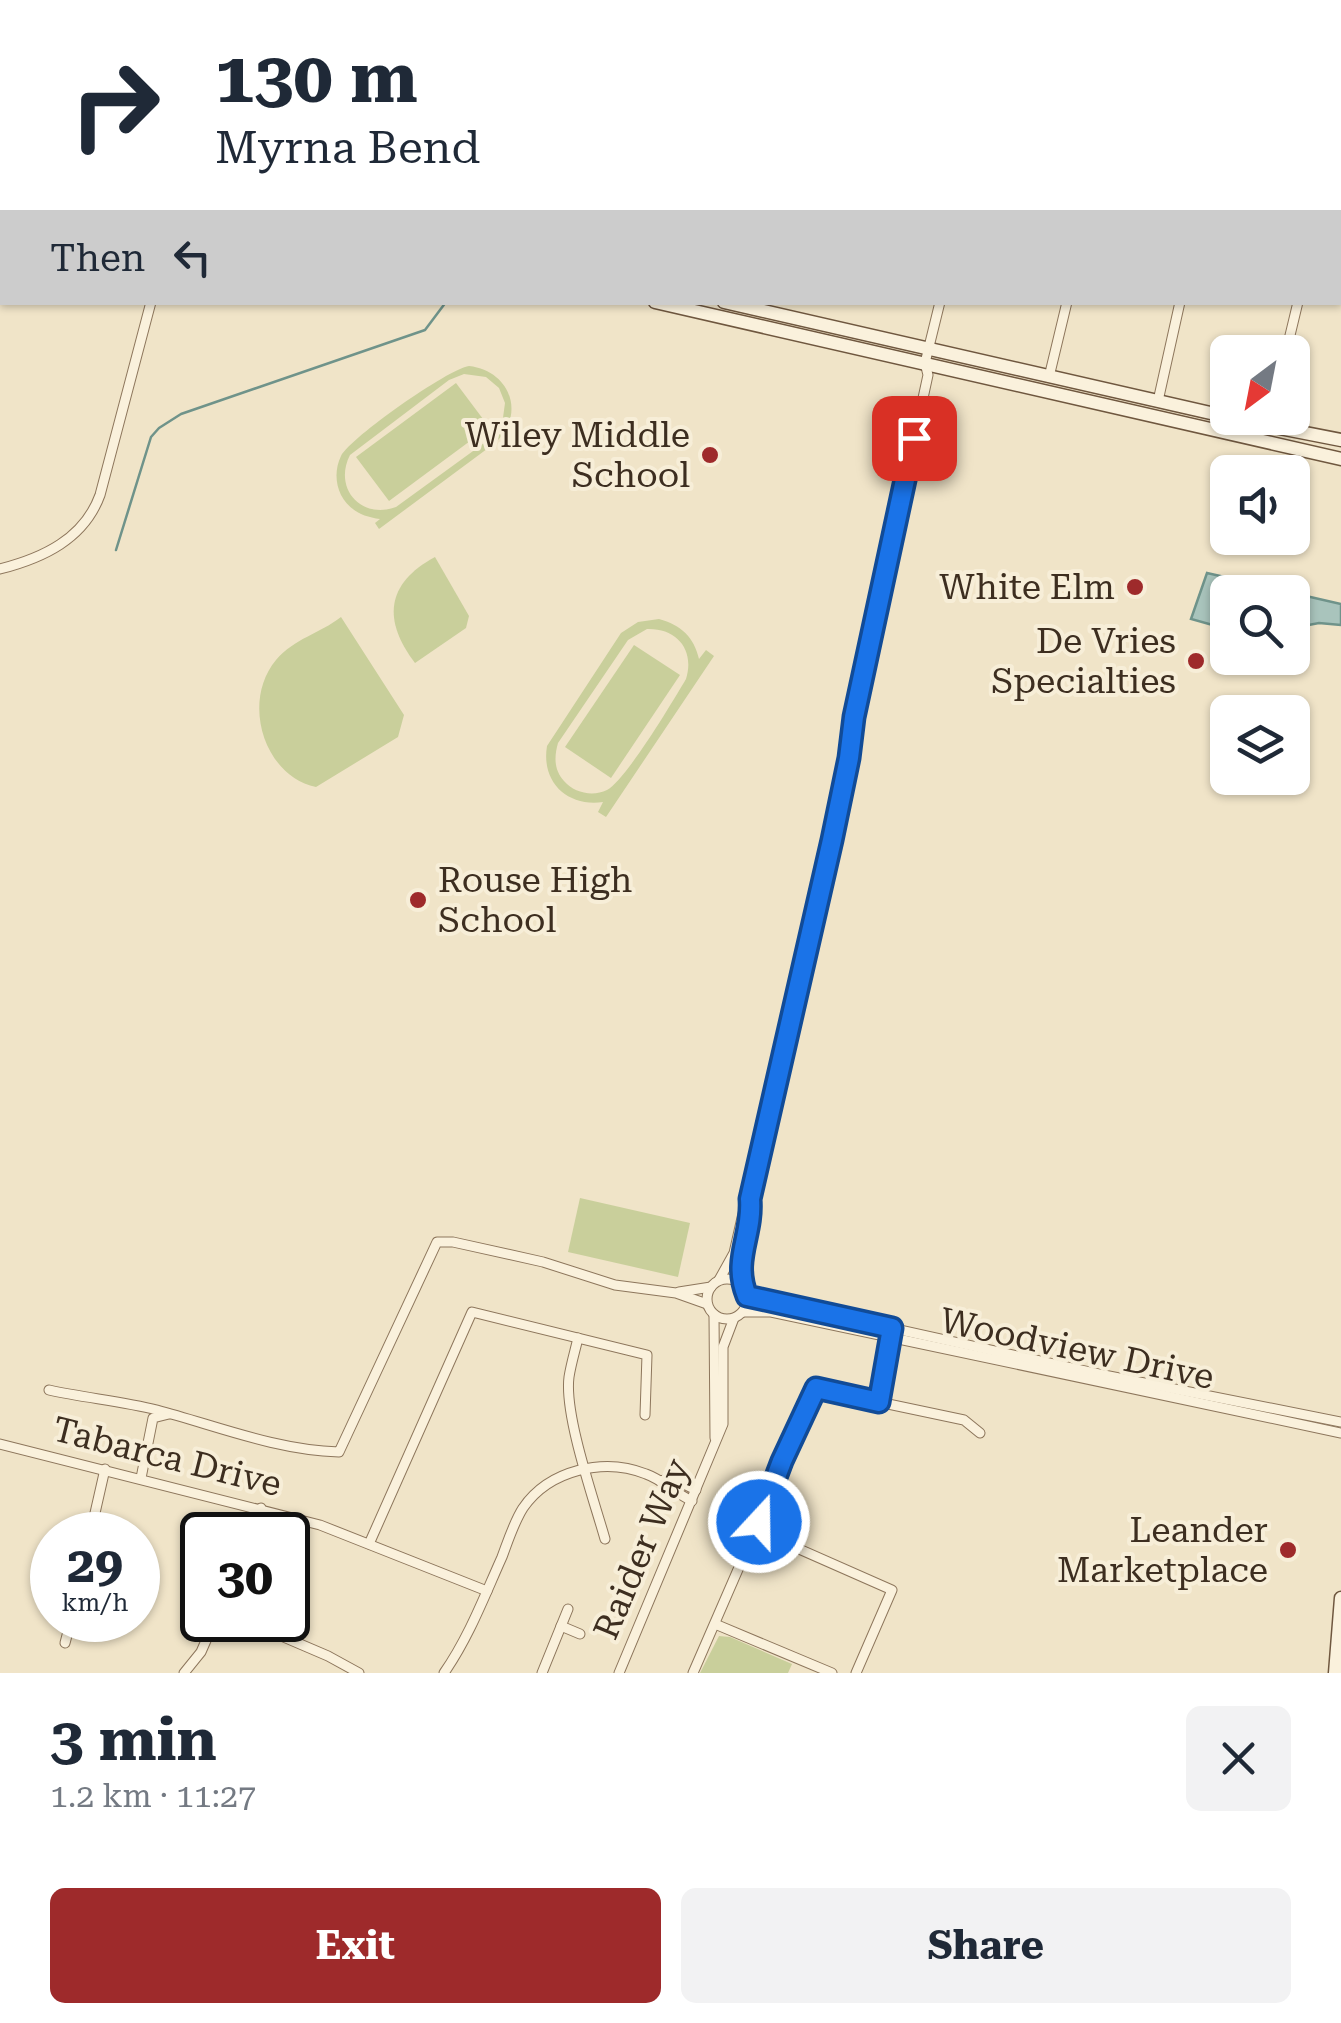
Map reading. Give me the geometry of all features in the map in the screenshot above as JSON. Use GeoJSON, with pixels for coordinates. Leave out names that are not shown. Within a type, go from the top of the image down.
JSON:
{"type":"FeatureCollection","features":[{"type":"Feature","properties":{"kind":"main road"},"geometry":{"type":"LineString","coordinates":[[674,305],[757,318],[1047,384],[1210,413]]}},
{"type":"Feature","properties":{"kind":"main road"},"geometry":{"type":"LineString","coordinates":[[730,305],[757,318]]}},
{"type":"Feature","properties":{"kind":"main road"},"geometry":{"type":"LineString","coordinates":[[1047,384],[1155,416],[1341,459]]}},
{"type":"Feature","properties":{"kind":"main road"},"geometry":{"type":"LineString","coordinates":[[1155,416],[1158,402]]}},
{"type":"Feature","properties":{"kind":"main road"},"geometry":{"type":"LineString","coordinates":[[1310,432],[1341,440]]}},
{"type":"Feature","properties":{"kind":"main road"},"geometry":{"type":"LineString","coordinates":[[1335,1673],[1341,1598]]}},
{"type":"Feature","properties":{"kind":"street"},"geometry":{"type":"LineString","coordinates":[[0,568],[48,552],[73,536],[90,517],[100,495],[151,305]]}},
{"type":"Feature","properties":{"kind":"street"},"geometry":{"type":"LineString","coordinates":[[49,1390],[130,1403],[258,1440],[339,1452],[437,1242],[543,1262],[616,1285],[676,1293],[707,1304],[714,1315],[739,1315],[747,1296],[741,1285],[740,1259],[750,1199],[846,774],[854,717],[928,376],[927,357],[939,305]]}},
{"type":"Feature","properties":{"kind":"street"},"geometry":{"type":"LineString","coordinates":[[1047,384],[1066,305]]}},
{"type":"Feature","properties":{"kind":"street"},"geometry":{"type":"LineString","coordinates":[[1158,402],[1179,305]]}},
{"type":"Feature","properties":{"kind":"street"},"geometry":{"type":"LineString","coordinates":[[1290,335],[1297,305]]}},
{"type":"Feature","properties":{"kind":"street"},"geometry":{"type":"LineString","coordinates":[[707,1304],[734,1253],[750,1199]]}},
{"type":"Feature","properties":{"kind":"street"},"geometry":{"type":"LineString","coordinates":[[676,1293],[729,1279],[741,1285]]}},
{"type":"Feature","properties":{"kind":"street","name":"Woodview Drive"},"geometry":{"type":"LineString","coordinates":[[747,1296],[891,1333],[1341,1433]]}},
{"type":"Feature","properties":{"kind":"street"},"geometry":{"type":"LineString","coordinates":[[369,1544],[472,1312],[646,1355],[645,1415]]}},
{"type":"Feature","properties":{"kind":"street","name":"Woodview Drive"},"geometry":{"type":"LineString","coordinates":[[739,1315],[771,1312],[891,1333],[1341,1422]]}},
{"type":"Feature","properties":{"kind":"street","name":"Raider Way"},"geometry":{"type":"LineString","coordinates":[[714,1315],[716,1446]]}},
{"type":"Feature","properties":{"kind":"street","name":"Raider Way"},"geometry":{"type":"LineString","coordinates":[[619,1673],[716,1446],[723,1424],[723,1347],[739,1315]]}},
{"type":"Feature","properties":{"kind":"street"},"geometry":{"type":"LineString","coordinates":[[879,1402],[891,1333]]}},
{"type":"Feature","properties":{"kind":"street"},"geometry":{"type":"LineString","coordinates":[[578,1338],[568,1380],[585,1468],[606,1539]]}},
{"type":"Feature","properties":{"kind":"street"},"geometry":{"type":"LineString","coordinates":[[693,1673],[816,1388],[964,1420],[980,1432]]}},
{"type":"Feature","properties":{"kind":"street"},"geometry":{"type":"LineString","coordinates":[[141,1478],[153,1418],[170,1413]]}},
{"type":"Feature","properties":{"kind":"street","name":"Tabarca Drive"},"geometry":{"type":"LineString","coordinates":[[0,1444],[320,1525],[488,1590]]}},
{"type":"Feature","properties":{"kind":"street"},"geometry":{"type":"LineString","coordinates":[[444,1673],[469,1634],[522,1510],[549,1483],[585,1468],[618,1467],[644,1473],[692,1501]]}},
{"type":"Feature","properties":{"kind":"street"},"geometry":{"type":"LineString","coordinates":[[96,1512],[106,1469]]}},
{"type":"Feature","properties":{"kind":"street"},"geometry":{"type":"LineString","coordinates":[[660,1481],[672,1478],[696,1490]]}},
{"type":"Feature","properties":{"kind":"street"},"geometry":{"type":"LineString","coordinates":[[260,1512],[261,1508]]}},
{"type":"Feature","properties":{"kind":"street"},"geometry":{"type":"LineString","coordinates":[[756,1530],[892,1590],[856,1673]]}},
{"type":"Feature","properties":{"kind":"street"},"geometry":{"type":"LineString","coordinates":[[542,1673],[568,1609]]}},
{"type":"Feature","properties":{"kind":"street"},"geometry":{"type":"LineString","coordinates":[[716,1624],[832,1673]]}},
{"type":"Feature","properties":{"kind":"street"},"geometry":{"type":"LineString","coordinates":[[561,1626],[580,1634]]}},
{"type":"Feature","properties":{"kind":"street"},"geometry":{"type":"LineString","coordinates":[[184,1673],[205,1642]]}},
{"type":"Feature","properties":{"kind":"street"},"geometry":{"type":"LineString","coordinates":[[295,1642],[359,1673]]}},
{"type":"Feature","properties":{"kind":"green space"},"geometry":{"type":"Polygon","coordinates":[[[469,366],[483,370],[504,385],[511,408],[505,432],[379,529],[375,523],[380,519],[357,512],[341,495],[336,476],[341,456],[380,420],[469,366]],[[464,374],[449,380],[350,455],[345,479],[354,498],[372,509],[396,507],[491,438],[502,425],[505,403],[499,388],[486,377],[464,374]]]}},
{"type":"Feature","properties":{"kind":"green space"},"geometry":{"type":"Polygon","coordinates":[[[456,383],[489,427],[389,501],[356,457],[456,383]]]}},
{"type":"Feature","properties":{"kind":"green space"},"geometry":{"type":"Polygon","coordinates":[[[435,557],[469,616],[466,628],[415,663],[398,633],[394,604],[406,579],[435,557]]]}},
{"type":"Feature","properties":{"kind":"green space"},"geometry":{"type":"Polygon","coordinates":[[[341,617],[404,715],[398,737],[316,787],[298,780],[271,753],[263,735],[260,696],[266,677],[283,653],[341,617]]]}},
{"type":"Feature","properties":{"kind":"green space"},"geometry":{"type":"Polygon","coordinates":[[[638,622],[667,622],[690,638],[699,659],[706,650],[714,656],[606,817],[598,812],[603,802],[578,800],[559,789],[548,771],[547,746],[621,633],[638,622]],[[647,629],[628,640],[558,743],[557,768],[573,788],[596,793],[615,783],[649,739],[686,679],[686,650],[675,637],[647,629]]]}},
{"type":"Feature","properties":{"kind":"green space"},"geometry":{"type":"Polygon","coordinates":[[[634,645],[680,675],[611,778],[565,747],[634,645]]]}},
{"type":"Feature","properties":{"kind":"green space"},"geometry":{"type":"Polygon","coordinates":[[[580,1198],[690,1223],[678,1277],[568,1252],[580,1198]]]}},
{"type":"Feature","properties":{"kind":"green space"},"geometry":{"type":"Polygon","coordinates":[[[719,1636],[730,1637],[792,1664],[788,1673],[700,1673],[719,1636]]]}},
{"type":"Feature","properties":{"kind":"water"},"geometry":{"type":"Polygon","coordinates":[[[1207,573],[1216,575],[1210,575],[1210,624],[1191,619],[1207,573]]]}},
{"type":"Feature","properties":{"kind":"water"},"geometry":{"type":"Polygon","coordinates":[[[1310,597],[1341,604],[1341,625],[1310,625],[1310,597]]]}},
{"type":"Feature","properties":{"kind":"waterway"},"geometry":{"type":"LineString","coordinates":[[116,550],[151,437],[159,428],[181,414],[425,330],[444,305]]}},
{"type":"Feature","properties":{"kind":"place","name":"Wiley Middle School"},"geometry":{"type":"Point","coordinates":[710,455]}},
{"type":"Feature","properties":{"kind":"place","name":"White Elm"},"geometry":{"type":"Point","coordinates":[1135,587]}},
{"type":"Feature","properties":{"kind":"place","name":"De Vries Specialties"},"geometry":{"type":"Point","coordinates":[1196,661]}},
{"type":"Feature","properties":{"kind":"place","name":"Rouse High School"},"geometry":{"type":"Point","coordinates":[418,900]}},
{"type":"Feature","properties":{"kind":"place","name":"Leander Marketplace"},"geometry":{"type":"Point","coordinates":[1288,1550]}},
{"type":"Feature","properties":{"kind":"route"},"geometry":{"type":"LineString","coordinates":[[759,1522],[816,1388],[879,1402],[892,1328],[747,1296],[741,1285],[740,1259],[750,1199],[832,840],[854,717],[914,438]]}}]}
